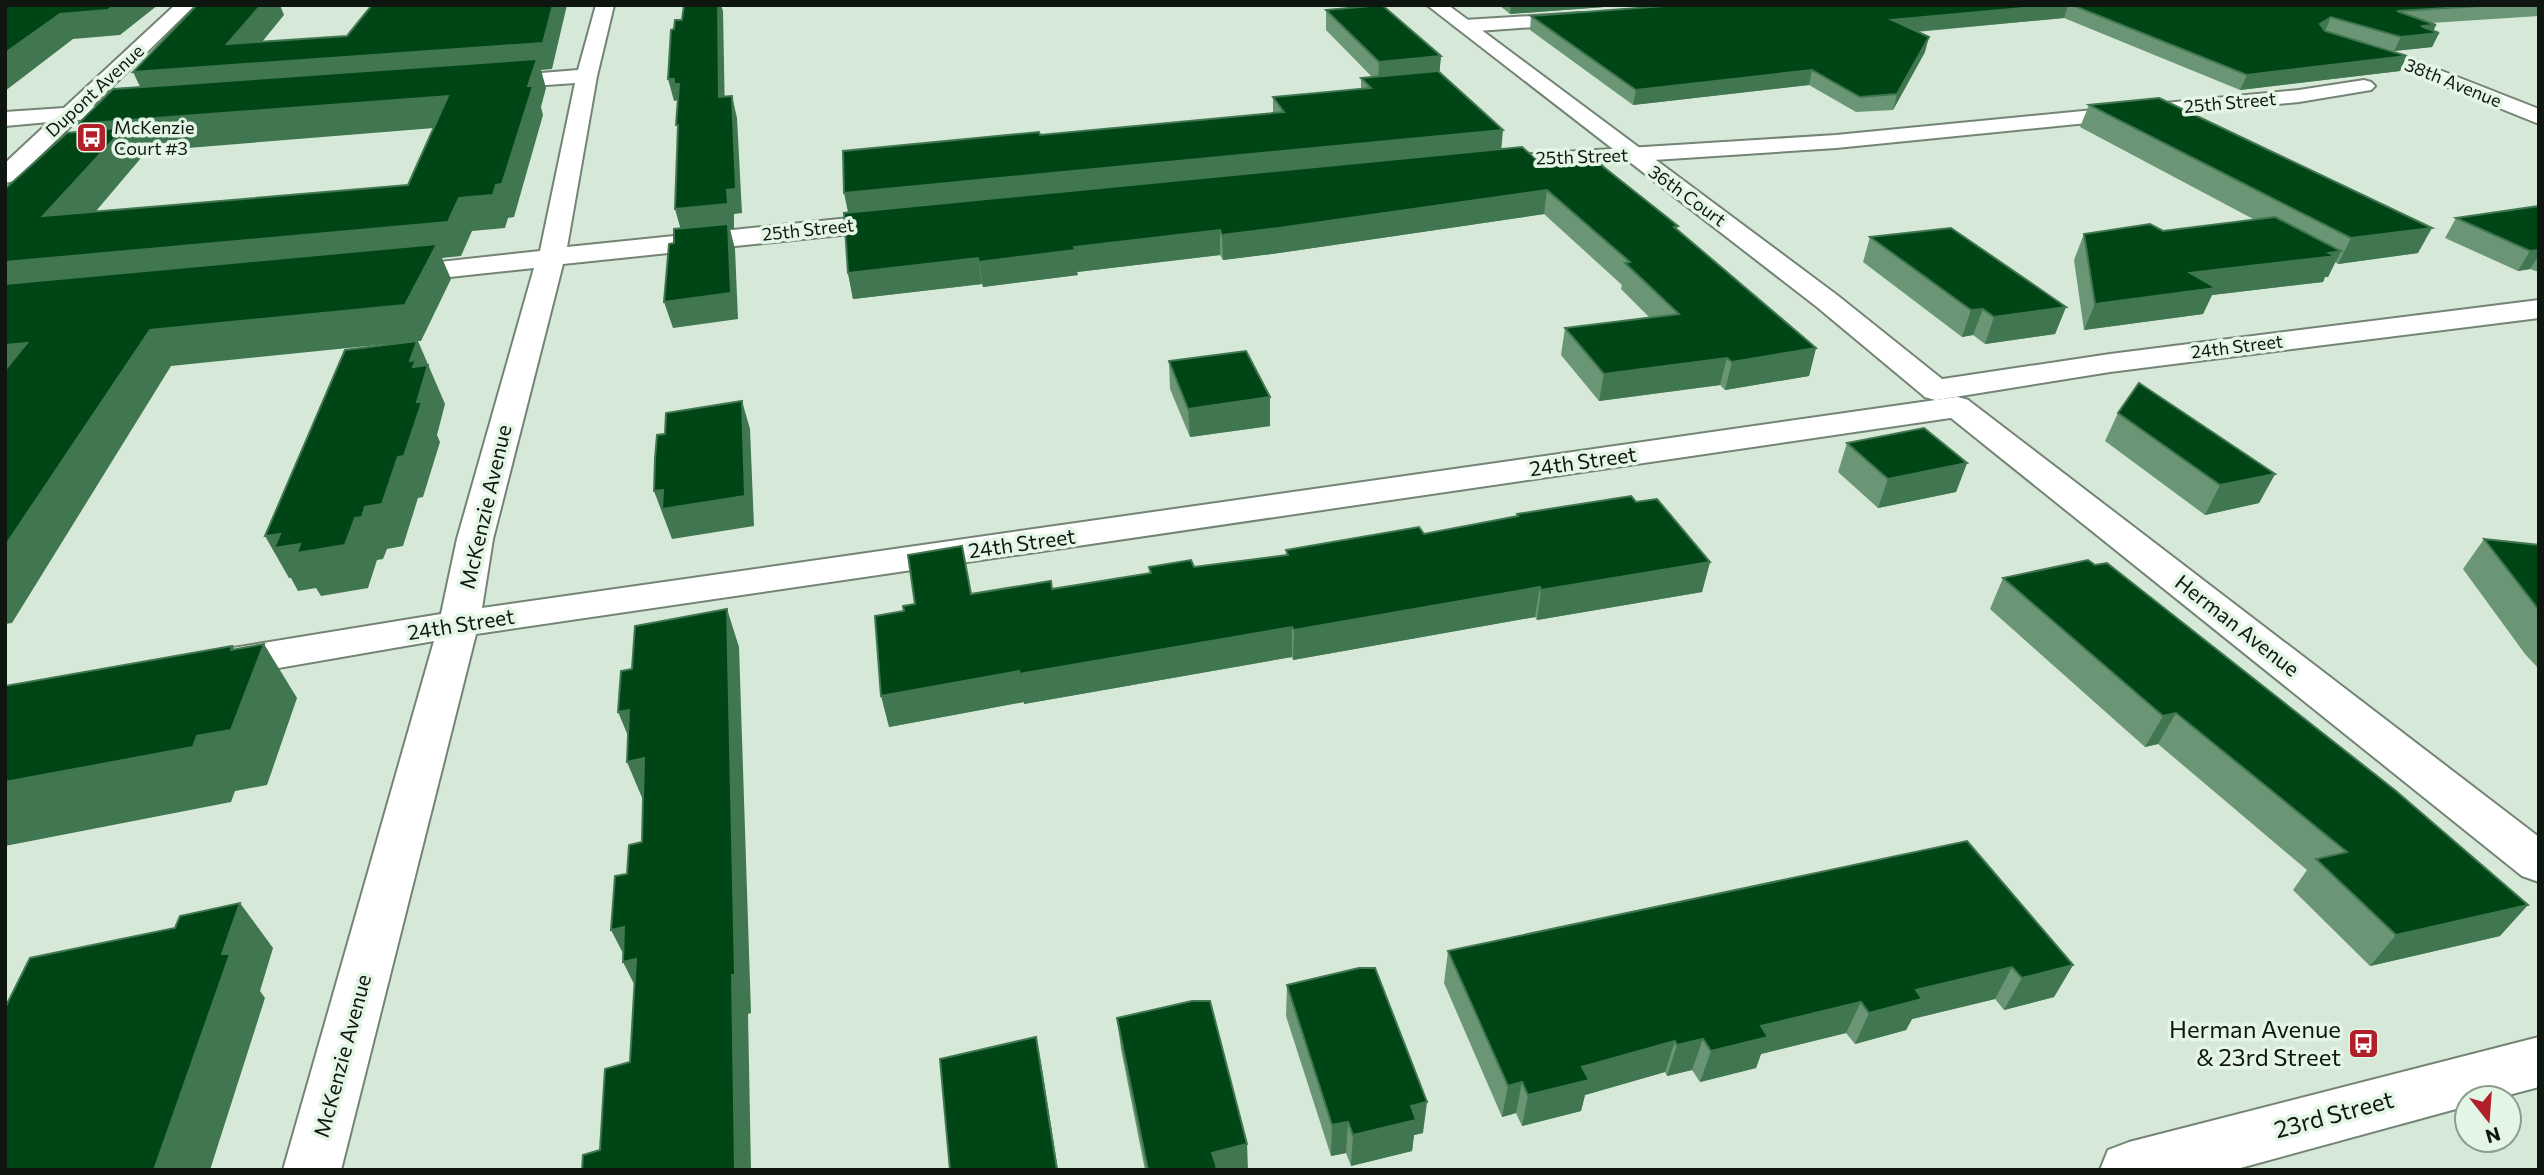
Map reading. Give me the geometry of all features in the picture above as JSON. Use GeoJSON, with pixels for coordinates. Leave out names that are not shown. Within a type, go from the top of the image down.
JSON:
{"type":"FeatureCollection","features":[{"type":"Feature","properties":{"kind":"street","name":"Dupont Avenue"},"geometry":{"type":"LineString","coordinates":[[5,176],[186,5]]}},
{"type":"Feature","properties":{"kind":"street","name":"McKenzie Avenue"},"geometry":{"type":"LineString","coordinates":[[312,1170],[459,624],[475,539],[543,280],[552,257],[587,76],[605,5]]}},
{"type":"Feature","properties":{"kind":"street","name":"36th Court"},"geometry":{"type":"LineString","coordinates":[[1436,5],[1827,301],[1947,399]]}},
{"type":"Feature","properties":{"kind":"street"},"geometry":{"type":"LineString","coordinates":[[1464,26],[1599,17]]}},
{"type":"Feature","properties":{"kind":"street","name":"38th Avenue"},"geometry":{"type":"LineString","coordinates":[[2338,43],[2407,64],[2539,117]]}},
{"type":"Feature","properties":{"kind":"street"},"geometry":{"type":"LineString","coordinates":[[467,85],[587,76]]}},
{"type":"Feature","properties":{"kind":"street","name":"25th Street"},"geometry":{"type":"LineString","coordinates":[[1458,166],[1542,158],[1632,156],[1876,138],[2299,96],[2364,86]]}},
{"type":"Feature","properties":{"kind":"street"},"geometry":{"type":"LineString","coordinates":[[5,119],[165,107]]}},
{"type":"Feature","properties":{"kind":"street","name":"25th Street"},"geometry":{"type":"LineString","coordinates":[[377,276],[918,219]]}},
{"type":"Feature","properties":{"kind":"street","name":"24th Street"},"geometry":{"type":"LineString","coordinates":[[185,670],[459,624],[1947,399],[2110,363],[2539,309]]}},
{"type":"Feature","properties":{"kind":"street","name":"Herman Avenue"},"geometry":{"type":"LineString","coordinates":[[1947,399],[2539,863]]}},
{"type":"Feature","properties":{"kind":"street","name":"23rd Street"},"geometry":{"type":"LineString","coordinates":[[2129,1170],[2539,1062]]}},
{"type":"Feature","properties":{"kind":"building"},"geometry":{"type":"Polygon","coordinates":[[[5,5],[114,5],[108,10],[60,14],[5,53],[5,5]]]}},
{"type":"Feature","properties":{"kind":"building"},"geometry":{"type":"Polygon","coordinates":[[[197,5],[261,5],[227,44],[347,36],[372,5],[553,5],[543,43],[133,72],[197,5]]]}},
{"type":"Feature","properties":{"kind":"building"},"geometry":{"type":"Polygon","coordinates":[[[684,5],[718,5],[719,97],[732,96],[736,189],[727,190],[728,204],[675,209],[679,84],[674,84],[674,79],[668,79],[671,30],[674,29],[675,20],[682,20],[684,5]]]}},
{"type":"Feature","properties":{"kind":"building"},"geometry":{"type":"Polygon","coordinates":[[[1382,5],[1441,56],[1379,62],[1326,10],[1382,5]]]}},
{"type":"Feature","properties":{"kind":"building"},"geometry":{"type":"Polygon","coordinates":[[[1678,5],[2055,5],[1892,20],[1929,37],[1897,94],[1860,97],[1812,70],[1636,90],[1531,16],[1678,5]]]}},
{"type":"Feature","properties":{"kind":"building"},"geometry":{"type":"Polygon","coordinates":[[[2072,5],[2498,5],[2397,11],[2436,25],[2421,26],[2439,33],[2401,37],[2331,17],[2320,24],[2325,31],[2407,56],[2247,75],[2072,5]]]}},
{"type":"Feature","properties":{"kind":"building"},"geometry":{"type":"Polygon","coordinates":[[[537,59],[528,86],[533,86],[502,184],[496,185],[493,195],[459,198],[448,222],[5,262],[5,189],[67,133],[125,127],[43,216],[408,185],[448,96],[78,124],[113,89],[537,59]]]}},
{"type":"Feature","properties":{"kind":"building"},"geometry":{"type":"Polygon","coordinates":[[[1438,71],[1503,130],[844,193],[843,151],[1284,112],[1273,97],[1371,88],[1361,78],[1438,71]]]}},
{"type":"Feature","properties":{"kind":"building"},"geometry":{"type":"Polygon","coordinates":[[[2159,98],[2432,228],[2351,238],[2089,105],[2159,98]]]}},
{"type":"Feature","properties":{"kind":"building"},"geometry":{"type":"Polygon","coordinates":[[[1522,147],[1545,167],[1596,161],[1678,226],[1674,227],[1816,348],[1732,362],[1727,358],[1604,374],[1565,328],[1679,314],[1625,263],[1630,262],[1547,190],[1222,235],[1220,230],[1074,247],[1075,250],[979,262],[978,258],[848,273],[844,213],[1522,147]]]}},
{"type":"Feature","properties":{"kind":"building"},"geometry":{"type":"Polygon","coordinates":[[[2539,206],[2539,250],[2530,251],[2456,218],[2539,206]]]}},
{"type":"Feature","properties":{"kind":"building"},"geometry":{"type":"Polygon","coordinates":[[[2275,217],[2341,251],[2329,253],[2336,256],[2190,273],[2216,288],[2095,304],[2084,234],[2150,224],[2163,231],[2275,217]]]}},
{"type":"Feature","properties":{"kind":"building"},"geometry":{"type":"Polygon","coordinates":[[[728,224],[731,293],[664,302],[669,244],[674,243],[674,229],[728,224]]]}},
{"type":"Feature","properties":{"kind":"building"},"geometry":{"type":"Polygon","coordinates":[[[1951,228],[2066,307],[1994,317],[1983,309],[1971,310],[1870,237],[1951,228]]]}},
{"type":"Feature","properties":{"kind":"building"},"geometry":{"type":"Polygon","coordinates":[[[437,244],[405,305],[150,330],[5,546],[5,370],[27,343],[5,345],[5,284],[437,244]]]}},
{"type":"Feature","properties":{"kind":"building"},"geometry":{"type":"Polygon","coordinates":[[[417,341],[410,361],[416,360],[413,367],[428,365],[417,402],[422,402],[404,456],[398,457],[382,504],[365,507],[362,517],[355,518],[345,545],[297,553],[300,544],[274,548],[280,534],[265,536],[345,350],[417,341]]]}},
{"type":"Feature","properties":{"kind":"building"},"geometry":{"type":"Polygon","coordinates":[[[1246,351],[1270,397],[1188,409],[1169,361],[1246,351]]]}},
{"type":"Feature","properties":{"kind":"building"},"geometry":{"type":"Polygon","coordinates":[[[2139,383],[2275,474],[2220,485],[2118,413],[2139,383]]]}},
{"type":"Feature","properties":{"kind":"building"},"geometry":{"type":"Polygon","coordinates":[[[742,401],[745,496],[662,509],[663,490],[654,491],[655,459],[657,435],[665,434],[666,413],[742,401]]]}},
{"type":"Feature","properties":{"kind":"building"},"geometry":{"type":"Polygon","coordinates":[[[1924,428],[1967,463],[1888,479],[1847,443],[1924,428]]]}},
{"type":"Feature","properties":{"kind":"building"},"geometry":{"type":"Polygon","coordinates":[[[1631,496],[1636,502],[1657,499],[1710,562],[1541,590],[1540,587],[1294,630],[1292,627],[1019,674],[1019,671],[881,696],[875,616],[904,611],[903,606],[915,604],[908,555],[962,546],[971,594],[1051,581],[1052,589],[1151,573],[1149,567],[1191,560],[1194,567],[1288,555],[1286,550],[1419,527],[1424,534],[1518,516],[1517,514],[1631,496]]]}},
{"type":"Feature","properties":{"kind":"building"},"geometry":{"type":"Polygon","coordinates":[[[2484,539],[2539,545],[2539,610],[2484,539]]]}},
{"type":"Feature","properties":{"kind":"building"},"geometry":{"type":"Polygon","coordinates":[[[2088,560],[2095,565],[2107,563],[2396,791],[2528,905],[2396,935],[2316,859],[2347,852],[2176,713],[2163,716],[2003,578],[2088,560]]]}},
{"type":"Feature","properties":{"kind":"building"},"geometry":{"type":"Polygon","coordinates":[[[727,609],[735,975],[732,975],[735,1170],[582,1170],[583,1155],[600,1150],[605,1069],[630,1062],[636,959],[623,962],[624,927],[611,930],[615,876],[627,874],[629,845],[642,842],[644,758],[627,762],[629,710],[618,712],[621,671],[632,669],[635,626],[727,609]]]}},
{"type":"Feature","properties":{"kind":"building"},"geometry":{"type":"Polygon","coordinates":[[[264,644],[231,730],[197,736],[193,747],[5,782],[5,686],[232,646],[231,650],[264,644]]]}},
{"type":"Feature","properties":{"kind":"building"},"geometry":{"type":"Polygon","coordinates":[[[1967,841],[2073,965],[2022,978],[2012,967],[1916,990],[1922,999],[1869,1013],[1861,1002],[1761,1026],[1768,1037],[1711,1051],[1703,1039],[1677,1045],[1675,1041],[1582,1067],[1589,1080],[1528,1095],[1522,1082],[1508,1086],[1448,951],[1967,841]]]}},
{"type":"Feature","properties":{"kind":"building"},"geometry":{"type":"Polygon","coordinates":[[[240,903],[222,954],[230,954],[154,1170],[5,1170],[5,1008],[30,958],[175,928],[180,916],[240,903]]]}},
{"type":"Feature","properties":{"kind":"building"},"geometry":{"type":"Polygon","coordinates":[[[1359,968],[1375,968],[1427,1102],[1411,1106],[1416,1120],[1353,1135],[1348,1122],[1332,1125],[1287,985],[1359,968]]]}},
{"type":"Feature","properties":{"kind":"building"},"geometry":{"type":"Polygon","coordinates":[[[1192,1001],[1210,1001],[1247,1144],[1212,1153],[1217,1168],[1210,1170],[1148,1170],[1117,1018],[1192,1001]]]}},
{"type":"Feature","properties":{"kind":"building"},"geometry":{"type":"Polygon","coordinates":[[[1036,1037],[1057,1170],[950,1170],[940,1059],[1036,1037]]]}},
{"type":"Feature","properties":{"kind":"place","name":"McKenzie Court #3"},"geometry":{"type":"Point","coordinates":[91,138]}},
{"type":"Feature","properties":{"kind":"place","name":"Herman Avenue & 23rd Street"},"geometry":{"type":"Point","coordinates":[2364,1044]}}]}
